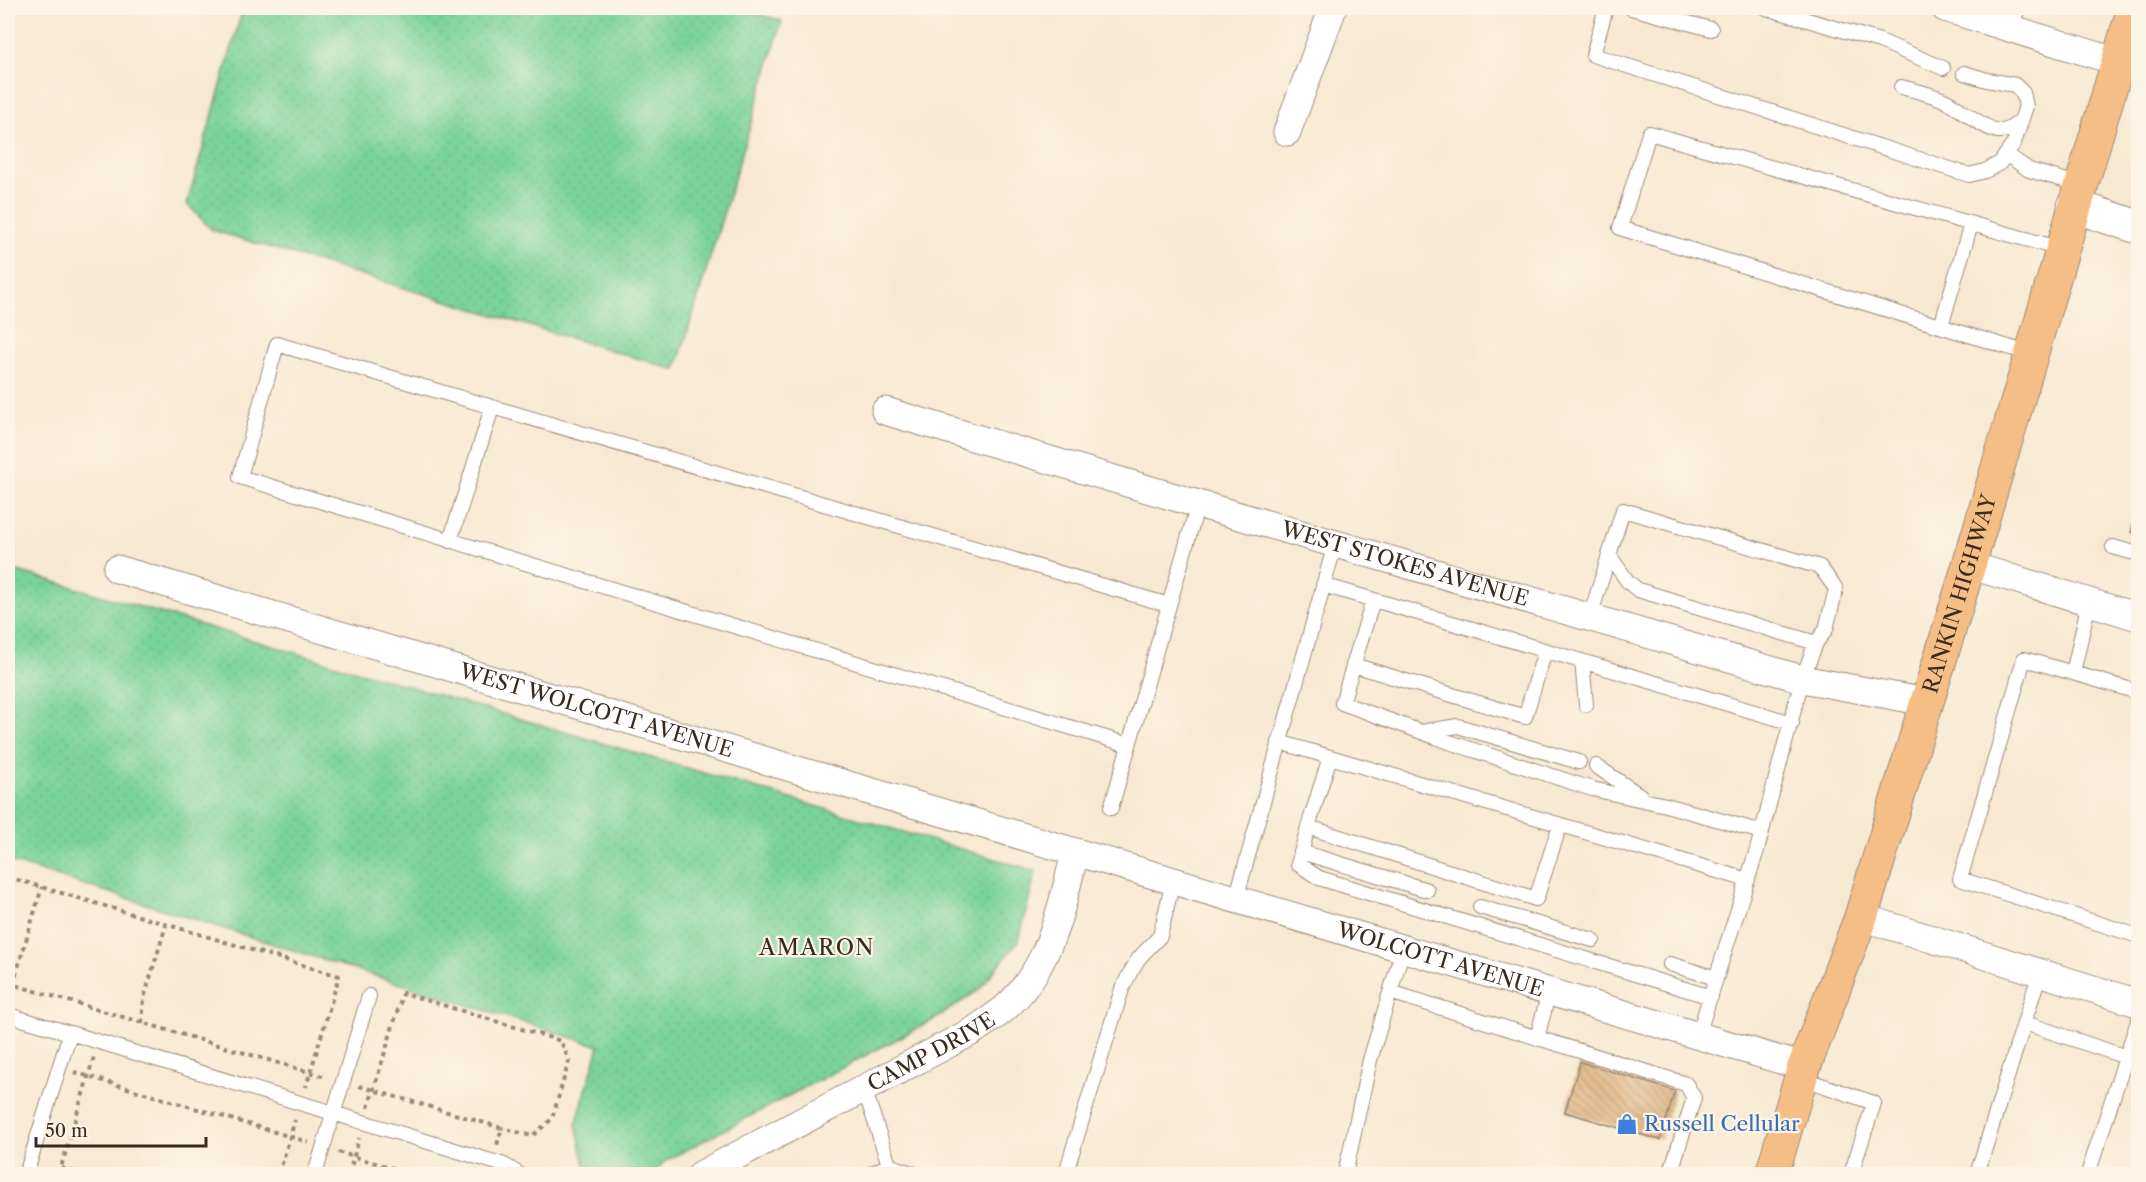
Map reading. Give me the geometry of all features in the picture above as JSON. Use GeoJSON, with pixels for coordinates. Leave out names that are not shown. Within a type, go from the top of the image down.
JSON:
{"type":"FeatureCollection","features":[{"type":"Feature","properties":{"kind":"highway","name":"RANKIN HIGHWAY"},"geometry":{"type":"LineString","coordinates":[[1772,1174],[1802,1072],[1861,917],[1969,565],[2134,8]]}},
{"type":"Feature","properties":{"kind":"street"},"geometry":{"type":"LineString","coordinates":[[1287,132],[1333,8]]}},
{"type":"Feature","properties":{"kind":"street"},"geometry":{"type":"LineString","coordinates":[[1945,8],[2015,18],[2118,62]]}},
{"type":"Feature","properties":{"kind":"street"},"geometry":{"type":"LineString","coordinates":[[2077,196],[2139,227]]}},
{"type":"Feature","properties":{"kind":"street","name":"WEST STOKES AVENUE"},"geometry":{"type":"LineString","coordinates":[[885,411],[1802,679],[1926,702]]}},
{"type":"Feature","properties":{"kind":"street"},"geometry":{"type":"LineString","coordinates":[[1969,565],[2139,617]]}},
{"type":"Feature","properties":{"kind":"street","name":"WEST WOLCOTT AVENUE"},"geometry":{"type":"LineString","coordinates":[[117,569],[1076,853]]}},
{"type":"Feature","properties":{"kind":"street","name":"WOLCOTT AVENUE"},"geometry":{"type":"LineString","coordinates":[[1076,853],[1698,1035],[1802,1072]]}},
{"type":"Feature","properties":{"kind":"street","name":"CAMP DRIVE"},"geometry":{"type":"LineString","coordinates":[[702,1174],[973,1031],[1004,1009],[1030,981],[1048,947],[1058,922],[1076,853]]}},
{"type":"Feature","properties":{"kind":"street"},"geometry":{"type":"LineString","coordinates":[[1861,917],[2139,1002]]}},
{"type":"Feature","properties":{"kind":"lane"},"geometry":{"type":"LineString","coordinates":[[1606,8],[1593,55],[1969,175],[1985,171],[2000,163],[2014,143],[2026,106],[2023,93],[2015,85],[1964,73]]}},
{"type":"Feature","properties":{"kind":"lane"},"geometry":{"type":"LineString","coordinates":[[1631,8],[1711,29]]}},
{"type":"Feature","properties":{"kind":"lane"},"geometry":{"type":"LineString","coordinates":[[1766,8],[1880,41],[1943,68]]}},
{"type":"Feature","properties":{"kind":"lane"},"geometry":{"type":"LineString","coordinates":[[1901,87],[1942,99],[1998,131],[2012,128],[2022,119]]}},
{"type":"Feature","properties":{"kind":"lane"},"geometry":{"type":"LineString","coordinates":[[2031,354],[1620,228],[1649,133],[2061,249]]}},
{"type":"Feature","properties":{"kind":"lane"},"geometry":{"type":"LineString","coordinates":[[2006,154],[2077,196]]}},
{"type":"Feature","properties":{"kind":"lane"},"geometry":{"type":"LineString","coordinates":[[1941,326],[1971,224]]}},
{"type":"Feature","properties":{"kind":"lane"},"geometry":{"type":"LineString","coordinates":[[1129,745],[240,477],[277,344],[1169,605]]}},
{"type":"Feature","properties":{"kind":"lane"},"geometry":{"type":"LineString","coordinates":[[450,541],[492,408]]}},
{"type":"Feature","properties":{"kind":"lane"},"geometry":{"type":"LineString","coordinates":[[1111,808],[1198,504]]}},
{"type":"Feature","properties":{"kind":"lane"},"geometry":{"type":"LineString","coordinates":[[1590,617],[1623,510],[1820,567],[1836,590],[1826,628],[1816,643],[1802,679],[1748,880],[1698,1035]]}},
{"type":"Feature","properties":{"kind":"lane"},"geometry":{"type":"LineString","coordinates":[[1236,899],[1335,544]]}},
{"type":"Feature","properties":{"kind":"lane"},"geometry":{"type":"LineString","coordinates":[[2113,547],[2139,554]]}},
{"type":"Feature","properties":{"kind":"lane"},"geometry":{"type":"LineString","coordinates":[[1609,555],[1628,582],[1638,590],[1816,643]]}},
{"type":"Feature","properties":{"kind":"lane"},"geometry":{"type":"LineString","coordinates":[[1323,585],[1792,723]]}},
{"type":"Feature","properties":{"kind":"lane"},"geometry":{"type":"LineString","coordinates":[[1373,600],[1342,703],[1592,789],[1648,801],[1762,832]]}},
{"type":"Feature","properties":{"kind":"lane"},"geometry":{"type":"LineString","coordinates":[[2073,673],[2089,602]]}},
{"type":"Feature","properties":{"kind":"lane"},"geometry":{"type":"LineString","coordinates":[[1353,665],[1525,717],[1545,651]]}},
{"type":"Feature","properties":{"kind":"lane"},"geometry":{"type":"LineString","coordinates":[[2139,692],[2024,659],[1960,879],[2139,936]]}},
{"type":"Feature","properties":{"kind":"lane"},"geometry":{"type":"LineString","coordinates":[[1582,661],[1586,705]]}},
{"type":"Feature","properties":{"kind":"lane"},"geometry":{"type":"LineString","coordinates":[[1424,732],[1458,726],[1580,762]]}},
{"type":"Feature","properties":{"kind":"lane"},"geometry":{"type":"LineString","coordinates":[[1280,742],[1748,880]]}},
{"type":"Feature","properties":{"kind":"lane"},"geometry":{"type":"LineString","coordinates":[[1330,757],[1298,864],[1319,878],[1711,997]]}},
{"type":"Feature","properties":{"kind":"lane"},"geometry":{"type":"LineString","coordinates":[[1596,766],[1648,801]]}},
{"type":"Feature","properties":{"kind":"lane"},"geometry":{"type":"LineString","coordinates":[[1308,826],[1536,899],[1560,825]]}},
{"type":"Feature","properties":{"kind":"lane"},"geometry":{"type":"LineString","coordinates":[[1301,852],[1427,890]]}},
{"type":"Feature","properties":{"kind":"lane"},"geometry":{"type":"LineString","coordinates":[[1067,1174],[1122,989],[1140,958],[1160,936],[1173,881]]}},
{"type":"Feature","properties":{"kind":"lane"},"geometry":{"type":"LineString","coordinates":[[1480,907],[1593,940]]}},
{"type":"Feature","properties":{"kind":"lane"},"geometry":{"type":"LineString","coordinates":[[1345,1174],[1370,1060],[1403,949]]}},
{"type":"Feature","properties":{"kind":"lane"},"geometry":{"type":"LineString","coordinates":[[1670,964],[1716,978]]}},
{"type":"Feature","properties":{"kind":"lane"},"geometry":{"type":"LineString","coordinates":[[1977,1174],[2040,972]]}},
{"type":"Feature","properties":{"kind":"lane"},"geometry":{"type":"LineString","coordinates":[[1390,992],[1686,1084],[1694,1098],[1670,1174]]}},
{"type":"Feature","properties":{"kind":"lane"},"geometry":{"type":"LineString","coordinates":[[1538,1038],[1549,992]]}},
{"type":"Feature","properties":{"kind":"lane"},"geometry":{"type":"LineString","coordinates":[[315,1174],[369,996]]}},
{"type":"Feature","properties":{"kind":"lane"},"geometry":{"type":"LineString","coordinates":[[8,1015],[504,1165],[519,1174]]}},
{"type":"Feature","properties":{"kind":"lane"},"geometry":{"type":"LineString","coordinates":[[2092,1173],[2139,1021]]}},
{"type":"Feature","properties":{"kind":"lane"},"geometry":{"type":"LineString","coordinates":[[2025,1023],[2126,1057]]}},
{"type":"Feature","properties":{"kind":"lane"},"geometry":{"type":"LineString","coordinates":[[26,1174],[70,1033]]}},
{"type":"Feature","properties":{"kind":"lane"},"geometry":{"type":"LineString","coordinates":[[1802,1072],[1874,1103],[1851,1174]]}},
{"type":"Feature","properties":{"kind":"lane"},"geometry":{"type":"LineString","coordinates":[[864,1088],[889,1165]]}},
{"type":"Feature","properties":{"kind":"lane"},"geometry":{"type":"LineString","coordinates":[[871,1174],[889,1165],[914,1174]]}},
{"type":"Feature","properties":{"kind":"path"},"geometry":{"type":"LineString","coordinates":[[8,877],[339,976],[305,1090]]}},
{"type":"Feature","properties":{"kind":"path"},"geometry":{"type":"LineString","coordinates":[[13,984],[42,888]]}},
{"type":"Feature","properties":{"kind":"path"},"geometry":{"type":"LineString","coordinates":[[142,1023],[144,998],[166,925]]}},
{"type":"Feature","properties":{"kind":"path"},"geometry":{"type":"LineString","coordinates":[[8,983],[326,1077]]}},
{"type":"Feature","properties":{"kind":"path"},"geometry":{"type":"LineString","coordinates":[[349,1174],[363,1123],[373,1090],[403,993],[561,1041],[569,1061],[552,1119],[532,1136],[502,1128],[373,1090],[357,1085]]}},
{"type":"Feature","properties":{"kind":"path"},"geometry":{"type":"LineString","coordinates":[[59,1174],[98,1042]]}},
{"type":"Feature","properties":{"kind":"path"},"geometry":{"type":"LineString","coordinates":[[59,1068],[413,1174]]}},
{"type":"Feature","properties":{"kind":"path"},"geometry":{"type":"LineString","coordinates":[[279,1174],[296,1120]]}},
{"type":"Feature","properties":{"kind":"path"},"geometry":{"type":"LineString","coordinates":[[493,1162],[502,1128]]}},
{"type":"Feature","properties":{"kind":"path"},"geometry":{"type":"LineString","coordinates":[[61,1168],[83,1174]]}},
{"type":"Feature","properties":{"kind":"green space"},"geometry":{"type":"Polygon","coordinates":[[[243,8],[738,8],[782,21],[676,370],[212,230],[187,204],[243,8]]]}},
{"type":"Feature","properties":{"kind":"green space"},"geometry":{"type":"Polygon","coordinates":[[[8,568],[1036,871],[1019,940],[979,990],[935,1019],[665,1161],[653,1174],[587,1174],[576,1124],[599,1046],[8,861],[8,568]]]}},
{"type":"Feature","properties":{"kind":"building"},"geometry":{"type":"Polygon","coordinates":[[[2138,507],[2138,534],[2131,532],[2138,507]]]}},
{"type":"Feature","properties":{"kind":"building"},"geometry":{"type":"Polygon","coordinates":[[[1580,1062],[1675,1091],[1660,1140],[1565,1112],[1580,1062]]]}},
{"type":"Feature","properties":{"kind":"place","name":"Russell Cellular"},"geometry":{"type":"Point","coordinates":[1627,1124]}},
{"type":"Feature","properties":{"kind":"district","name":"AMARON"},"geometry":{"type":"Point","coordinates":[817,947]}}]}
